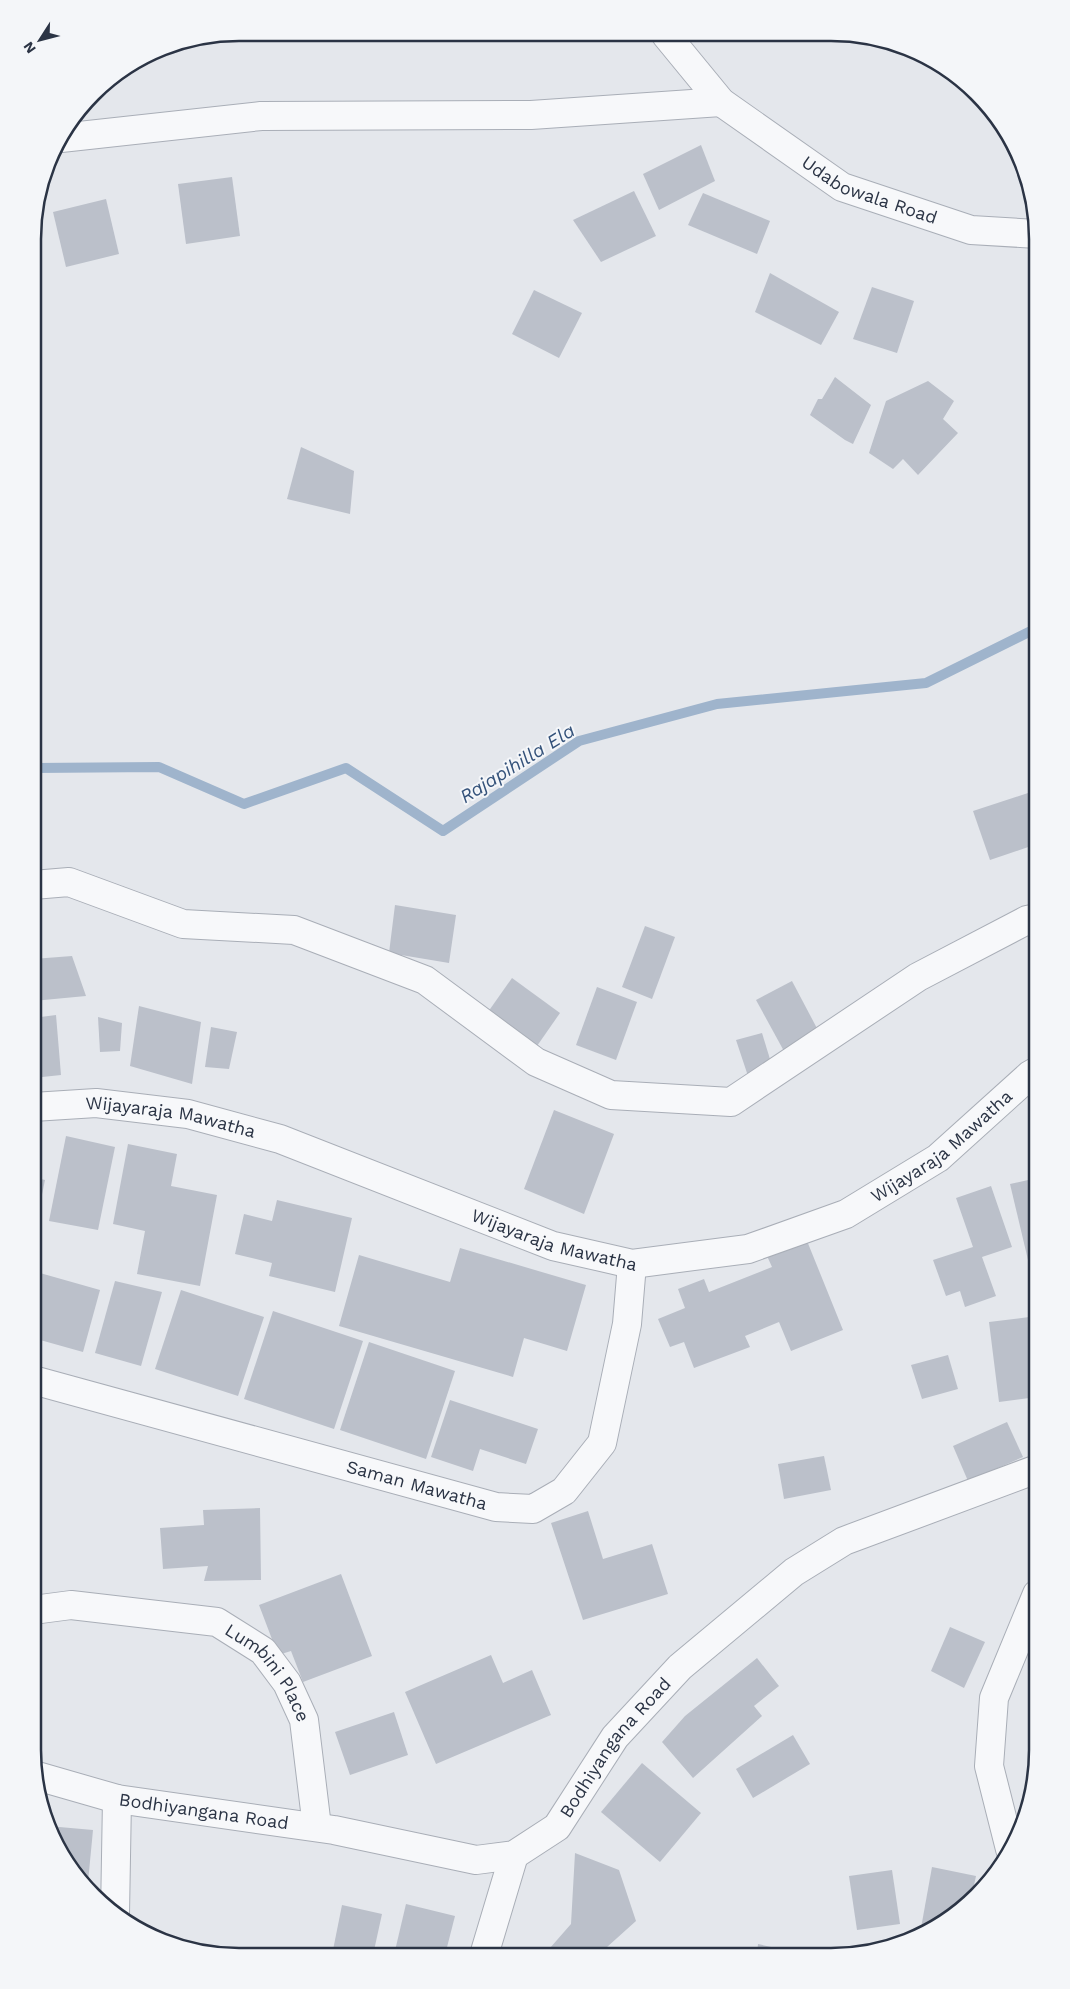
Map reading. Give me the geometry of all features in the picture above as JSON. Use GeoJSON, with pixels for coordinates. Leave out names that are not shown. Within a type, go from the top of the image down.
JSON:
{"type":"FeatureCollection","features":[{"type":"Feature","properties":{"kind":"street","name":"Udabowala Road"},"geometry":{"type":"LineString","coordinates":[[671,41],[721,102],[842,187],[971,230],[1029,233]]}},
{"type":"Feature","properties":{"kind":"street"},"geometry":{"type":"LineString","coordinates":[[70,137],[261,116],[531,115],[721,102]]}},
{"type":"Feature","properties":{"kind":"street"},"geometry":{"type":"LineString","coordinates":[[41,884],[69,882],[183,924],[294,930],[424,980],[536,1062],[611,1095],[731,1102],[918,977],[1029,920]]}},
{"type":"Feature","properties":{"kind":"street","name":"Wijayaraja Mawatha"},"geometry":{"type":"LineString","coordinates":[[41,1106],[96,1103],[198,1117],[280,1138],[553,1246],[632,1264],[748,1248],[846,1214],[938,1158],[1029,1076]]}},
{"type":"Feature","properties":{"kind":"street","name":"Saman Mawatha"},"geometry":{"type":"LineString","coordinates":[[41,1382],[496,1507],[533,1509],[564,1490],[602,1443],[627,1324],[632,1264]]}},
{"type":"Feature","properties":{"kind":"street","name":"Bodhiyangana Road"},"geometry":{"type":"LineString","coordinates":[[43,1778],[117,1798],[317,1827],[476,1860],[514,1855],[556,1827],[615,1736],[680,1667],[794,1572],[844,1541],[1029,1472]]}},
{"type":"Feature","properties":{"kind":"street","name":"Lumbini Place"},"geometry":{"type":"LineString","coordinates":[[41,1609],[71,1605],[217,1622],[263,1651],[287,1683],[304,1720],[317,1827]]}},
{"type":"Feature","properties":{"kind":"street"},"geometry":{"type":"LineString","coordinates":[[1007,1839],[989,1766],[994,1698],[1029,1613]]}},
{"type":"Feature","properties":{"kind":"street"},"geometry":{"type":"LineString","coordinates":[[115,1904],[117,1798]]}},
{"type":"Feature","properties":{"kind":"street"},"geometry":{"type":"LineString","coordinates":[[486,1948],[514,1855]]}},
{"type":"Feature","properties":{"kind":"building"},"geometry":{"type":"Polygon","coordinates":[[[701,145],[715,181],[659,210],[643,174],[701,145]]]}},
{"type":"Feature","properties":{"kind":"building"},"geometry":{"type":"Polygon","coordinates":[[[232,177],[240,236],[186,244],[178,184],[232,177]]]}},
{"type":"Feature","properties":{"kind":"building"},"geometry":{"type":"Polygon","coordinates":[[[634,191],[656,236],[601,262],[573,220],[634,191]]]}},
{"type":"Feature","properties":{"kind":"building"},"geometry":{"type":"Polygon","coordinates":[[[703,193],[770,221],[757,254],[688,225],[703,193]]]}},
{"type":"Feature","properties":{"kind":"building"},"geometry":{"type":"Polygon","coordinates":[[[106,199],[119,254],[66,267],[53,212],[106,199]]]}},
{"type":"Feature","properties":{"kind":"building"},"geometry":{"type":"Polygon","coordinates":[[[770,273],[839,312],[821,345],[755,312],[770,273]]]}},
{"type":"Feature","properties":{"kind":"building"},"geometry":{"type":"Polygon","coordinates":[[[872,287],[914,301],[897,353],[853,339],[872,287]]]}},
{"type":"Feature","properties":{"kind":"building"},"geometry":{"type":"Polygon","coordinates":[[[534,290],[582,313],[559,358],[512,334],[534,290]]]}},
{"type":"Feature","properties":{"kind":"building"},"geometry":{"type":"Polygon","coordinates":[[[835,377],[871,405],[853,444],[810,415],[818,399],[822,399],[835,377]]]}},
{"type":"Feature","properties":{"kind":"building"},"geometry":{"type":"Polygon","coordinates":[[[928,381],[954,401],[943,419],[958,433],[918,475],[903,459],[893,469],[869,453],[886,401],[928,381]]]}},
{"type":"Feature","properties":{"kind":"building"},"geometry":{"type":"Polygon","coordinates":[[[301,447],[354,471],[350,514],[287,499],[301,447]]]}},
{"type":"Feature","properties":{"kind":"building"},"geometry":{"type":"Polygon","coordinates":[[[1029,793],[1029,847],[990,860],[973,811],[1029,793]]]}},
{"type":"Feature","properties":{"kind":"building"},"geometry":{"type":"Polygon","coordinates":[[[395,905],[456,915],[449,963],[389,953],[395,905]]]}},
{"type":"Feature","properties":{"kind":"building"},"geometry":{"type":"Polygon","coordinates":[[[645,926],[675,937],[652,999],[622,987],[645,926]]]}},
{"type":"Feature","properties":{"kind":"building"},"geometry":{"type":"Polygon","coordinates":[[[72,956],[86,996],[41,1000],[41,958],[72,956]]]}},
{"type":"Feature","properties":{"kind":"building"},"geometry":{"type":"Polygon","coordinates":[[[512,978],[560,1013],[537,1046],[488,1012],[512,978]]]}},
{"type":"Feature","properties":{"kind":"building"},"geometry":{"type":"Polygon","coordinates":[[[792,981],[820,1034],[785,1053],[756,1000],[792,981]]]}},
{"type":"Feature","properties":{"kind":"building"},"geometry":{"type":"Polygon","coordinates":[[[597,987],[637,1002],[616,1060],[576,1045],[597,987]]]}},
{"type":"Feature","properties":{"kind":"building"},"geometry":{"type":"Polygon","coordinates":[[[139,1006],[201,1022],[192,1084],[130,1066],[139,1006]]]}},
{"type":"Feature","properties":{"kind":"building"},"geometry":{"type":"Polygon","coordinates":[[[56,1015],[61,1075],[41,1077],[41,1017],[56,1015]]]}},
{"type":"Feature","properties":{"kind":"building"},"geometry":{"type":"Polygon","coordinates":[[[98,1017],[122,1023],[120,1051],[100,1052],[98,1017]]]}},
{"type":"Feature","properties":{"kind":"building"},"geometry":{"type":"Polygon","coordinates":[[[211,1027],[237,1032],[229,1069],[205,1067],[211,1027]]]}},
{"type":"Feature","properties":{"kind":"building"},"geometry":{"type":"Polygon","coordinates":[[[762,1033],[773,1069],[748,1076],[736,1040],[762,1033]]]}},
{"type":"Feature","properties":{"kind":"building"},"geometry":{"type":"Polygon","coordinates":[[[554,1110],[614,1134],[584,1214],[524,1189],[554,1110]]]}},
{"type":"Feature","properties":{"kind":"building"},"geometry":{"type":"Polygon","coordinates":[[[66,1136],[115,1147],[98,1230],[49,1221],[66,1136]]]}},
{"type":"Feature","properties":{"kind":"building"},"geometry":{"type":"Polygon","coordinates":[[[128,1144],[177,1154],[171,1186],[217,1195],[200,1286],[137,1274],[145,1231],[113,1224],[128,1144]]]}},
{"type":"Feature","properties":{"kind":"building"},"geometry":{"type":"Polygon","coordinates":[[[41,1179],[45,1180],[41,1200],[41,1179]]]}},
{"type":"Feature","properties":{"kind":"building"},"geometry":{"type":"Polygon","coordinates":[[[1029,1180],[1029,1260],[1028,1260],[1010,1184],[1029,1180]]]}},
{"type":"Feature","properties":{"kind":"building"},"geometry":{"type":"Polygon","coordinates":[[[991,1186],[1012,1247],[982,1257],[996,1296],[965,1307],[960,1291],[946,1296],[933,1260],[973,1247],[956,1198],[991,1186]]]}},
{"type":"Feature","properties":{"kind":"building"},"geometry":{"type":"Polygon","coordinates":[[[277,1200],[352,1218],[335,1292],[269,1276],[272,1263],[235,1254],[244,1214],[272,1221],[277,1200]]]}},
{"type":"Feature","properties":{"kind":"building"},"geometry":{"type":"Polygon","coordinates":[[[803,1231],[843,1330],[791,1351],[779,1322],[745,1336],[750,1347],[694,1368],[684,1342],[670,1347],[658,1319],[685,1308],[678,1289],[704,1279],[709,1292],[772,1267],[763,1247],[803,1231]]]}},
{"type":"Feature","properties":{"kind":"building"},"geometry":{"type":"Polygon","coordinates":[[[460,1248],[586,1285],[567,1351],[524,1338],[513,1377],[339,1326],[359,1255],[450,1282],[460,1248]]]}},
{"type":"Feature","properties":{"kind":"building"},"geometry":{"type":"Polygon","coordinates":[[[41,1273],[100,1290],[83,1352],[41,1340],[41,1273]]]}},
{"type":"Feature","properties":{"kind":"building"},"geometry":{"type":"Polygon","coordinates":[[[115,1281],[162,1292],[141,1366],[95,1353],[115,1281]]]}},
{"type":"Feature","properties":{"kind":"building"},"geometry":{"type":"Polygon","coordinates":[[[181,1290],[264,1317],[238,1396],[155,1369],[181,1290]]]}},
{"type":"Feature","properties":{"kind":"building"},"geometry":{"type":"Polygon","coordinates":[[[273,1311],[363,1341],[334,1429],[244,1399],[273,1311]]]}},
{"type":"Feature","properties":{"kind":"building"},"geometry":{"type":"Polygon","coordinates":[[[1029,1317],[1029,1398],[999,1402],[989,1322],[1029,1317]]]}},
{"type":"Feature","properties":{"kind":"building"},"geometry":{"type":"Polygon","coordinates":[[[369,1342],[455,1371],[426,1459],[340,1430],[369,1342]]]}},
{"type":"Feature","properties":{"kind":"building"},"geometry":{"type":"Polygon","coordinates":[[[948,1355],[958,1389],[922,1399],[911,1365],[948,1355]]]}},
{"type":"Feature","properties":{"kind":"building"},"geometry":{"type":"Polygon","coordinates":[[[450,1400],[538,1429],[526,1464],[480,1449],[473,1471],[431,1457],[450,1400]]]}},
{"type":"Feature","properties":{"kind":"building"},"geometry":{"type":"Polygon","coordinates":[[[1007,1422],[1023,1457],[968,1481],[953,1446],[1007,1422]]]}},
{"type":"Feature","properties":{"kind":"building"},"geometry":{"type":"Polygon","coordinates":[[[824,1456],[831,1490],[784,1499],[778,1464],[824,1456]]]}},
{"type":"Feature","properties":{"kind":"building"},"geometry":{"type":"Polygon","coordinates":[[[260,1508],[261,1580],[204,1581],[208,1566],[163,1569],[160,1528],[204,1525],[203,1510],[260,1508]]]}},
{"type":"Feature","properties":{"kind":"building"},"geometry":{"type":"Polygon","coordinates":[[[588,1511],[603,1559],[652,1544],[668,1594],[583,1620],[551,1523],[588,1511]]]}},
{"type":"Feature","properties":{"kind":"building"},"geometry":{"type":"Polygon","coordinates":[[[341,1574],[372,1656],[303,1682],[291,1651],[278,1655],[259,1605],[341,1574]]]}},
{"type":"Feature","properties":{"kind":"building"},"geometry":{"type":"Polygon","coordinates":[[[950,1627],[985,1642],[964,1688],[931,1671],[950,1627]]]}},
{"type":"Feature","properties":{"kind":"building"},"geometry":{"type":"Polygon","coordinates":[[[491,1655],[503,1683],[532,1670],[551,1715],[436,1764],[405,1692],[491,1655]]]}},
{"type":"Feature","properties":{"kind":"building"},"geometry":{"type":"Polygon","coordinates":[[[757,1658],[779,1686],[754,1706],[762,1716],[693,1778],[662,1742],[685,1716],[757,1658]]]}},
{"type":"Feature","properties":{"kind":"building"},"geometry":{"type":"Polygon","coordinates":[[[394,1712],[408,1755],[350,1775],[335,1732],[394,1712]]]}},
{"type":"Feature","properties":{"kind":"building"},"geometry":{"type":"Polygon","coordinates":[[[793,1735],[810,1764],[753,1798],[736,1769],[793,1735]]]}},
{"type":"Feature","properties":{"kind":"building"},"geometry":{"type":"Polygon","coordinates":[[[642,1763],[701,1813],[660,1862],[601,1812],[642,1763]]]}},
{"type":"Feature","properties":{"kind":"building"},"geometry":{"type":"Polygon","coordinates":[[[56,1827],[93,1830],[88,1878],[68,1849],[56,1827]]]}},
{"type":"Feature","properties":{"kind":"building"},"geometry":{"type":"Polygon","coordinates":[[[575,1853],[619,1870],[636,1921],[606,1948],[550,1948],[571,1924],[575,1853]]]}},
{"type":"Feature","properties":{"kind":"building"},"geometry":{"type":"Polygon","coordinates":[[[932,1867],[976,1876],[971,1890],[951,1907],[921,1926],[932,1867]]]}},
{"type":"Feature","properties":{"kind":"building"},"geometry":{"type":"Polygon","coordinates":[[[892,1870],[900,1924],[857,1930],[849,1876],[892,1870]]]}},
{"type":"Feature","properties":{"kind":"building"},"geometry":{"type":"Polygon","coordinates":[[[406,1904],[455,1916],[447,1948],[396,1948],[406,1904]]]}},
{"type":"Feature","properties":{"kind":"building"},"geometry":{"type":"Polygon","coordinates":[[[342,1905],[382,1914],[375,1948],[333,1948],[342,1905]]]}},
{"type":"Feature","properties":{"kind":"building"},"geometry":{"type":"Polygon","coordinates":[[[758,1944],[776,1948],[758,1948],[758,1944]]]}},
{"type":"Feature","properties":{"kind":"waterway","name":"Rajapihilla Ela"},"geometry":{"type":"LineString","coordinates":[[41,768],[159,767],[244,804],[346,768],[443,831],[579,741],[717,704],[926,683],[1029,632]]}}]}
